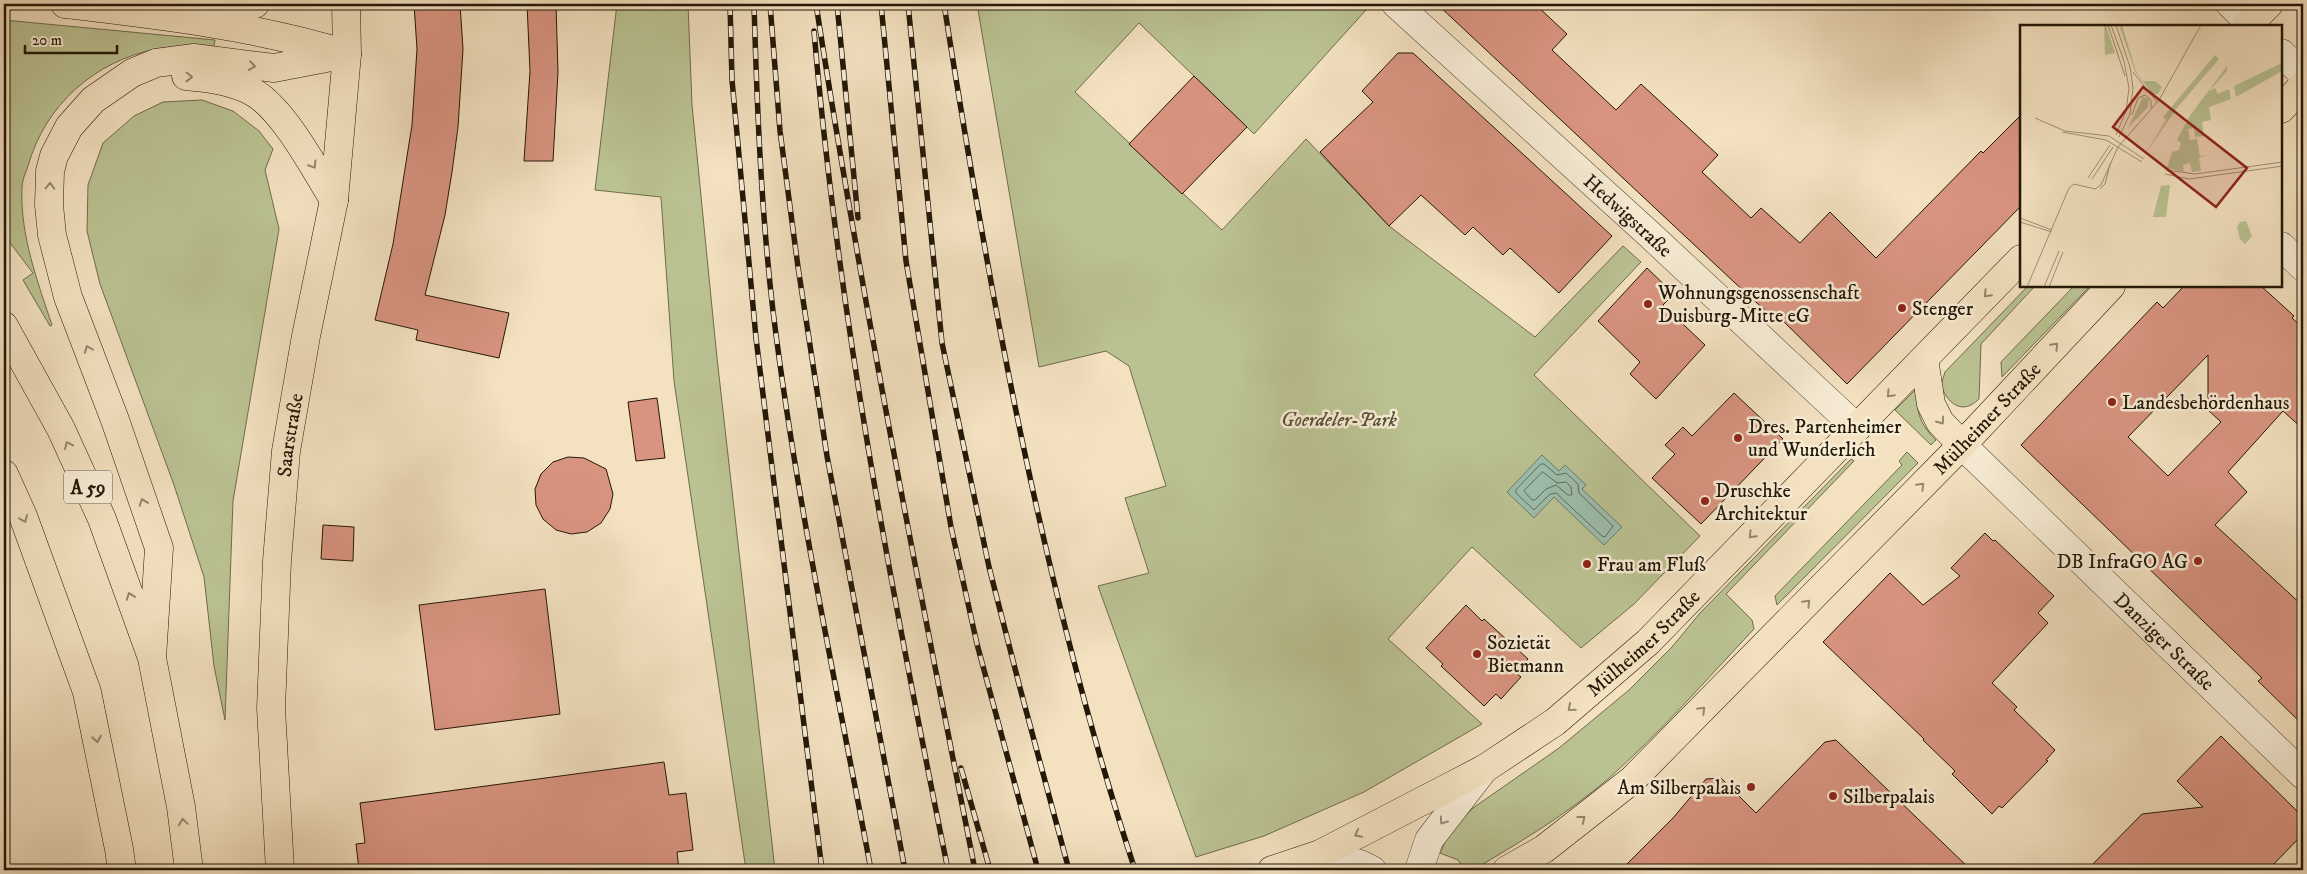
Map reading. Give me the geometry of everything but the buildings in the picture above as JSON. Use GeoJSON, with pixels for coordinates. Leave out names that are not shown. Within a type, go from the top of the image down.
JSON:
{"type":"FeatureCollection","features":[{"type":"Feature","properties":{"kind":"main road"},"geometry":{"type":"LineString","coordinates":[[65,4],[169,16],[308,42],[347,54]]}},
{"type":"Feature","properties":{"kind":"main road"},"geometry":{"type":"LineString","coordinates":[[169,16],[236,9],[255,4]]}},
{"type":"Feature","properties":{"kind":"main road","name":"Saarstraße"},"geometry":{"type":"LineString","coordinates":[[280,870],[271,708],[282,502],[286,451],[306,336],[334,200],[343,126],[347,54],[346,4]]}},
{"type":"Feature","properties":{"kind":"main road"},"geometry":{"type":"LineString","coordinates":[[2250,25],[2269,4]]}},
{"type":"Feature","properties":{"kind":"main road"},"geometry":{"type":"LineString","coordinates":[[152,658],[159,548],[115,420],[68,297],[52,235],[49,205],[50,171],[59,143],[80,113],[106,90],[132,73],[156,63],[194,58],[274,68],[347,54]]}},
{"type":"Feature","properties":{"kind":"main road"},"geometry":{"type":"LineString","coordinates":[[106,90],[153,79],[186,76],[216,79],[248,89],[279,113],[334,200]]}},
{"type":"Feature","properties":{"kind":"main road"},"geometry":{"type":"LineString","coordinates":[[2282,108],[2303,85]]}},
{"type":"Feature","properties":{"kind":"main road","name":"Mülheimer Straße"},"geometry":{"type":"LineString","coordinates":[[1272,870],[1320,854],[1484,769],[1555,722],[1648,642],[2020,260]]}},
{"type":"Feature","properties":{"kind":"main road","name":"Mülheimer Straße"},"geometry":{"type":"LineString","coordinates":[[1510,870],[1544,849],[1632,780],[1962,445],[2109,288]]}},
{"type":"Feature","properties":{"kind":"main road","name":"A 59"},"geometry":{"type":"LineString","coordinates":[[4,326],[61,428],[102,519],[152,658],[181,807],[189,870]]}},
{"type":"Feature","properties":{"kind":"main road"},"geometry":{"type":"LineString","coordinates":[[1924,359],[1931,404],[1940,422],[1962,445]]}},
{"type":"Feature","properties":{"kind":"main road"},"geometry":{"type":"LineString","coordinates":[[4,474],[23,516],[87,692],[122,870]]}},
{"type":"Feature","properties":{"kind":"street","name":"Hedwigstraße"},"geometry":{"type":"LineString","coordinates":[[1396,4],[1649,234],[1857,428]]}},
{"type":"Feature","properties":{"kind":"street"},"geometry":{"type":"LineString","coordinates":[[2230,4],[2250,25]]}},
{"type":"Feature","properties":{"kind":"street"},"geometry":{"type":"LineString","coordinates":[[2282,54],[2303,74]]}},
{"type":"Feature","properties":{"kind":"street"},"geometry":{"type":"LineString","coordinates":[[2282,247],[2303,267]]}},
{"type":"Feature","properties":{"kind":"street","name":"Danziger Straße"},"geometry":{"type":"LineString","coordinates":[[1962,445],[2303,775]]}},
{"type":"Feature","properties":{"kind":"street"},"geometry":{"type":"LineString","coordinates":[[1419,870],[1429,840],[1484,769]]}},
{"type":"Feature","properties":{"kind":"street"},"geometry":{"type":"LineString","coordinates":[[1320,854],[1360,864],[1372,870]]}},
{"type":"Feature","properties":{"kind":"green space"},"geometry":{"type":"Polygon","coordinates":[[[617,4],[688,4],[692,105],[717,358],[775,870],[746,870],[674,381],[661,197],[595,190],[617,4]]]}},
{"type":"Feature","properties":{"kind":"green space","name":"Goerdeler-Park"},"geometry":{"type":"Polygon","coordinates":[[[977,4],[1359,4],[1366,10],[1254,134],[1139,23],[1075,92],[1222,230],[1306,139],[1389,226],[1535,337],[1623,246],[1641,262],[1534,375],[1700,536],[1634,604],[1581,648],[1472,547],[1388,639],[1482,724],[1364,792],[1264,836],[1196,857],[1098,586],[1149,573],[1125,498],[1166,486],[1129,366],[1106,351],[1039,367],[977,4]]]}},
{"type":"Feature","properties":{"kind":"green space"},"geometry":{"type":"Polygon","coordinates":[[[4,20],[215,40],[213,51],[170,47],[134,55],[113,64],[93,75],[76,89],[60,105],[47,124],[36,144],[23,179],[22,206],[27,240],[35,274],[52,325],[50,326],[23,280],[33,273],[4,235],[4,20]]]}},
{"type":"Feature","properties":{"kind":"green space"},"geometry":{"type":"Polygon","coordinates":[[[202,100],[233,111],[259,131],[273,149],[265,170],[279,229],[233,501],[225,720],[214,666],[204,577],[174,485],[100,284],[87,231],[88,185],[103,143],[134,116],[163,102],[202,100]]]}},
{"type":"Feature","properties":{"kind":"green space"},"geometry":{"type":"Polygon","coordinates":[[[2026,288],[2033,288],[1981,344],[1979,399],[1967,407],[1961,407],[1951,402],[1941,385],[1945,372],[2026,288]]]}},
{"type":"Feature","properties":{"kind":"green space"},"geometry":{"type":"Polygon","coordinates":[[[2072,288],[2088,288],[2002,377],[2001,362],[2072,288]]]}},
{"type":"Feature","properties":{"kind":"green space"},"geometry":{"type":"Polygon","coordinates":[[[1916,389],[1917,405],[1922,423],[1936,440],[1931,445],[1895,410],[1916,389]]]}},
{"type":"Feature","properties":{"kind":"green space"},"geometry":{"type":"Polygon","coordinates":[[[1907,452],[1918,463],[1777,605],[1775,596],[1902,465],[1899,461],[1907,452]]]}},
{"type":"Feature","properties":{"kind":"green space"},"geometry":{"type":"Polygon","coordinates":[[[1851,459],[1854,461],[1726,594],[1752,620],[1754,629],[1646,743],[1592,792],[1525,839],[1473,870],[1465,870],[1458,860],[1440,853],[1450,832],[1473,808],[1559,748],[1629,690],[1672,647],[1700,613],[1851,459]]]}},
{"type":"Feature","properties":{"kind":"water"},"geometry":{"type":"Polygon","coordinates":[[[1542,455],[1559,471],[1565,465],[1586,485],[1582,489],[1622,527],[1604,545],[1554,497],[1534,518],[1507,492],[1542,455]]]}},
{"type":"Feature","properties":{"kind":"railway"},"geometry":{"type":"LineString","coordinates":[[730,4],[732,80],[756,338],[822,870]]}},
{"type":"Feature","properties":{"kind":"railway"},"geometry":{"type":"LineString","coordinates":[[754,4],[765,234],[782,381],[805,521],[871,870]]}},
{"type":"Feature","properties":{"kind":"railway"},"geometry":{"type":"LineString","coordinates":[[770,4],[780,131],[798,267],[827,456],[905,870]]}},
{"type":"Feature","properties":{"kind":"railway"},"geometry":{"type":"LineString","coordinates":[[816,4],[871,330],[975,870]]}},
{"type":"Feature","properties":{"kind":"railway"},"geometry":{"type":"LineString","coordinates":[[837,4],[858,218]]}},
{"type":"Feature","properties":{"kind":"railway"},"geometry":{"type":"LineString","coordinates":[[881,4],[906,261],[951,527],[977,644],[1038,870]]}},
{"type":"Feature","properties":{"kind":"railway"},"geometry":{"type":"LineString","coordinates":[[908,4],[942,343],[989,567],[1069,870]]}},
{"type":"Feature","properties":{"kind":"railway"},"geometry":{"type":"LineString","coordinates":[[944,4],[980,223],[1022,441],[1073,657],[1102,764],[1135,870]]}},
{"type":"Feature","properties":{"kind":"railway"},"geometry":{"type":"LineString","coordinates":[[814,31],[824,137],[852,348],[887,557],[948,870]]}},
{"type":"Feature","properties":{"kind":"railway"},"geometry":{"type":"LineString","coordinates":[[961,768],[990,870]]}},
{"type":"Feature","properties":{"kind":"place","name":"Wohnungsgenossenschaft Duisburg-Mitte eG"},"geometry":{"type":"Point","coordinates":[1648,304]}},
{"type":"Feature","properties":{"kind":"place","name":"Stenger"},"geometry":{"type":"Point","coordinates":[1902,308]}},
{"type":"Feature","properties":{"kind":"place","name":"Landesbehördenhaus"},"geometry":{"type":"Point","coordinates":[2112,402]}},
{"type":"Feature","properties":{"kind":"place","name":"Dres. Partenheimer und Wunderlich"},"geometry":{"type":"Point","coordinates":[1738,438]}},
{"type":"Feature","properties":{"kind":"place","name":"Druschke Architektur"},"geometry":{"type":"Point","coordinates":[1705,501]}},
{"type":"Feature","properties":{"kind":"place","name":"DB InfraGO AG"},"geometry":{"type":"Point","coordinates":[2198,561]}},
{"type":"Feature","properties":{"kind":"place","name":"Frau am Fluß"},"geometry":{"type":"Point","coordinates":[1587,564]}},
{"type":"Feature","properties":{"kind":"place","name":"Sozietät Bietmann"},"geometry":{"type":"Point","coordinates":[1477,654]}},
{"type":"Feature","properties":{"kind":"place","name":"Am Silberpalais"},"geometry":{"type":"Point","coordinates":[1751,787]}},
{"type":"Feature","properties":{"kind":"place","name":"Silberpalais"},"geometry":{"type":"Point","coordinates":[1833,796]}}]}
